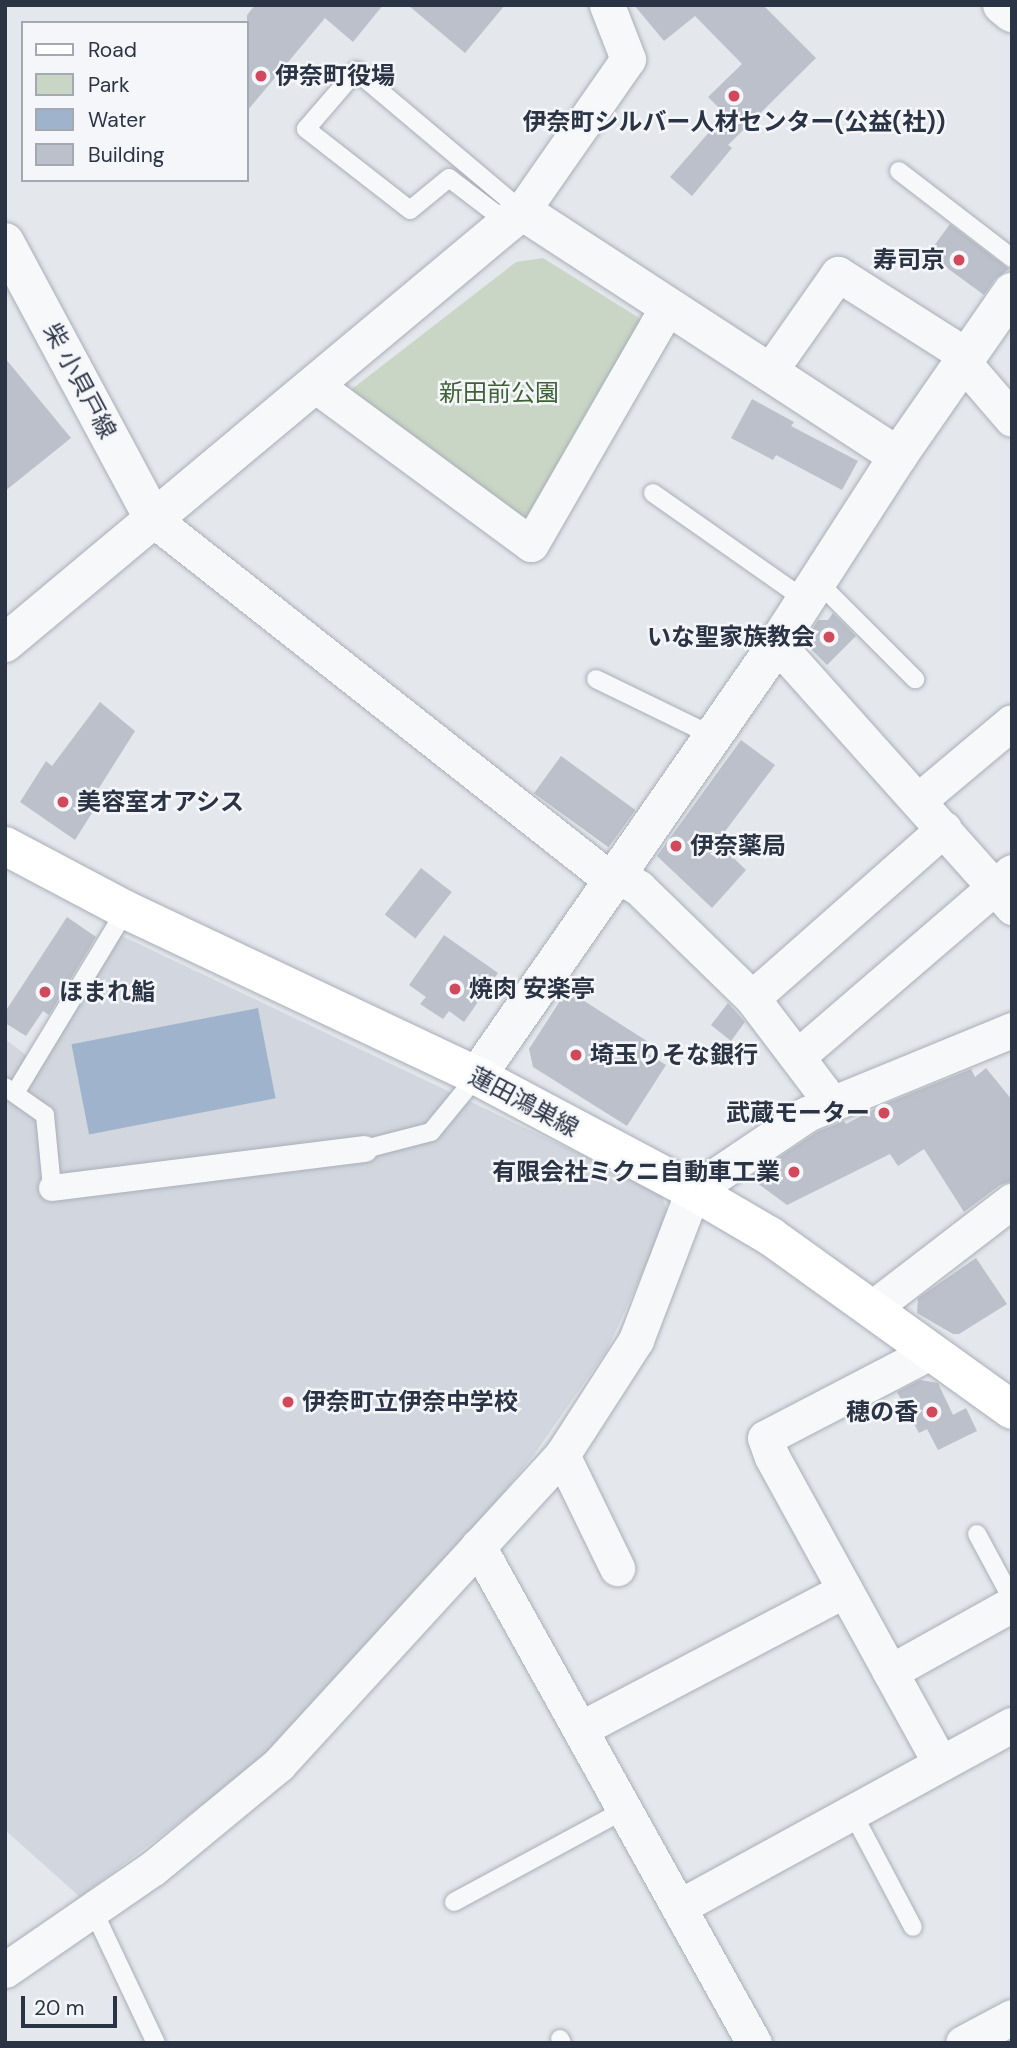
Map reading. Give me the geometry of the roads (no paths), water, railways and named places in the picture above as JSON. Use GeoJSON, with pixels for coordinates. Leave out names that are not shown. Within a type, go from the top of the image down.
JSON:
{"type":"FeatureCollection","features":[{"type":"Feature","properties":{"kind":"main road","name":"蓮田鴻巣線"},"geometry":{"type":"LineString","coordinates":[[5,846],[126,910],[477,1076],[693,1191],[770,1236],[1012,1410]]}},
{"type":"Feature","properties":{"kind":"street"},"geometry":{"type":"LineString","coordinates":[[5,643],[515,217],[628,59],[607,5]]}},
{"type":"Feature","properties":{"kind":"street"},"geometry":{"type":"LineString","coordinates":[[1002,5],[1012,13]]}},
{"type":"Feature","properties":{"kind":"street"},"geometry":{"type":"LineString","coordinates":[[515,217],[668,306],[898,456]]}},
{"type":"Feature","properties":{"kind":"street","name":"柴 小貝戸線"},"geometry":{"type":"LineString","coordinates":[[5,242],[154,520]]}},
{"type":"Feature","properties":{"kind":"street"},"geometry":{"type":"LineString","coordinates":[[769,372],[838,274],[965,359],[1012,419]]}},
{"type":"Feature","properties":{"kind":"street"},"geometry":{"type":"LineString","coordinates":[[477,1076],[777,644],[898,456],[1012,292]]}},
{"type":"Feature","properties":{"kind":"street"},"geometry":{"type":"LineString","coordinates":[[315,385],[531,544],[668,306]]}},
{"type":"Feature","properties":{"kind":"street"},"geometry":{"type":"LineString","coordinates":[[154,520],[613,877],[639,888],[752,998],[831,1102]]}},
{"type":"Feature","properties":{"kind":"street"},"geometry":{"type":"LineString","coordinates":[[777,644],[944,830],[1006,888],[798,1056]]}},
{"type":"Feature","properties":{"kind":"street"},"geometry":{"type":"LineString","coordinates":[[919,800],[1012,722]]}},
{"type":"Feature","properties":{"kind":"street"},"geometry":{"type":"LineString","coordinates":[[752,998],[944,830]]}},
{"type":"Feature","properties":{"kind":"street"},"geometry":{"type":"LineString","coordinates":[[5,1970],[153,1868],[279,1764],[562,1455],[636,1340],[693,1191],[807,1114],[1012,1030]]}},
{"type":"Feature","properties":{"kind":"street"},"geometry":{"type":"LineString","coordinates":[[52,1188],[365,1149]]}},
{"type":"Feature","properties":{"kind":"street"},"geometry":{"type":"LineString","coordinates":[[871,1309],[1012,1201]]}},
{"type":"Feature","properties":{"kind":"street"},"geometry":{"type":"LineString","coordinates":[[932,1351],[765,1438],[772,1457],[941,1764]]}},
{"type":"Feature","properties":{"kind":"street"},"geometry":{"type":"LineString","coordinates":[[562,1455],[617,1568]]}},
{"type":"Feature","properties":{"kind":"street"},"geometry":{"type":"LineString","coordinates":[[478,1546],[754,2043]]}},
{"type":"Feature","properties":{"kind":"street"},"geometry":{"type":"LineString","coordinates":[[580,1729],[845,1590]]}},
{"type":"Feature","properties":{"kind":"street"},"geometry":{"type":"LineString","coordinates":[[890,1672],[1012,1601]]}},
{"type":"Feature","properties":{"kind":"street"},"geometry":{"type":"LineString","coordinates":[[678,1907],[1012,1725]]}},
{"type":"Feature","properties":{"kind":"street"},"geometry":{"type":"LineString","coordinates":[[963,2043],[1012,2017]]}},
{"type":"Feature","properties":{"kind":"lane"},"geometry":{"type":"LineString","coordinates":[[356,71],[515,217],[449,178],[410,209],[306,129],[356,71]]}},
{"type":"Feature","properties":{"kind":"lane"},"geometry":{"type":"LineString","coordinates":[[899,171],[1012,258]]}},
{"type":"Feature","properties":{"kind":"lane"},"geometry":{"type":"LineString","coordinates":[[653,493],[811,591],[915,679]]}},
{"type":"Feature","properties":{"kind":"lane"},"geometry":{"type":"LineString","coordinates":[[596,679],[713,736]]}},
{"type":"Feature","properties":{"kind":"lane"},"geometry":{"type":"LineString","coordinates":[[52,1188],[45,1115],[10,1090],[126,910]]}},
{"type":"Feature","properties":{"kind":"lane"},"geometry":{"type":"LineString","coordinates":[[365,1149],[431,1132],[477,1076]]}},
{"type":"Feature","properties":{"kind":"lane"},"geometry":{"type":"LineString","coordinates":[[977,1534],[1012,1601]]}},
{"type":"Feature","properties":{"kind":"lane"},"geometry":{"type":"LineString","coordinates":[[454,1902],[625,1810]]}},
{"type":"Feature","properties":{"kind":"lane"},"geometry":{"type":"LineString","coordinates":[[852,1812],[913,1927]]}},
{"type":"Feature","properties":{"kind":"lane"},"geometry":{"type":"LineString","coordinates":[[93,1910],[156,2043]]}},
{"type":"Feature","properties":{"kind":"water"},"geometry":{"type":"Polygon","coordinates":[[[258,1008],[276,1098],[89,1135],[71,1044],[258,1008]]]}},
{"type":"Feature","properties":{"kind":"place","name":"伊奈町役場"},"geometry":{"type":"Point","coordinates":[261,76]}},
{"type":"Feature","properties":{"kind":"place","name":"伊奈町シルバー人材センター(公益(社))"},"geometry":{"type":"Point","coordinates":[734,96]}},
{"type":"Feature","properties":{"kind":"place","name":"寿司京"},"geometry":{"type":"Point","coordinates":[959,260]}},
{"type":"Feature","properties":{"kind":"place","name":"いな聖家族教会"},"geometry":{"type":"Point","coordinates":[829,637]}},
{"type":"Feature","properties":{"kind":"place","name":"美容室オアシス"},"geometry":{"type":"Point","coordinates":[63,802]}},
{"type":"Feature","properties":{"kind":"place","name":"伊奈薬局"},"geometry":{"type":"Point","coordinates":[676,846]}},
{"type":"Feature","properties":{"kind":"place","name":"焼肉 安楽亭"},"geometry":{"type":"Point","coordinates":[455,989]}},
{"type":"Feature","properties":{"kind":"place","name":"ほまれ鮨"},"geometry":{"type":"Point","coordinates":[45,992]}},
{"type":"Feature","properties":{"kind":"place","name":"埼玉りそな銀行"},"geometry":{"type":"Point","coordinates":[576,1055]}},
{"type":"Feature","properties":{"kind":"place","name":"武蔵モーター"},"geometry":{"type":"Point","coordinates":[884,1113]}},
{"type":"Feature","properties":{"kind":"place","name":"有限会社ミクニ自動車工業"},"geometry":{"type":"Point","coordinates":[794,1172]}},
{"type":"Feature","properties":{"kind":"place","name":"伊奈町立伊奈中学校"},"geometry":{"type":"Point","coordinates":[288,1402]}},
{"type":"Feature","properties":{"kind":"place","name":"穂の香"},"geometry":{"type":"Point","coordinates":[932,1412]}},
{"type":"Feature","properties":{"kind":"park label","name":"新田前公園"},"geometry":{"type":"Point","coordinates":[499,393]}}]}
